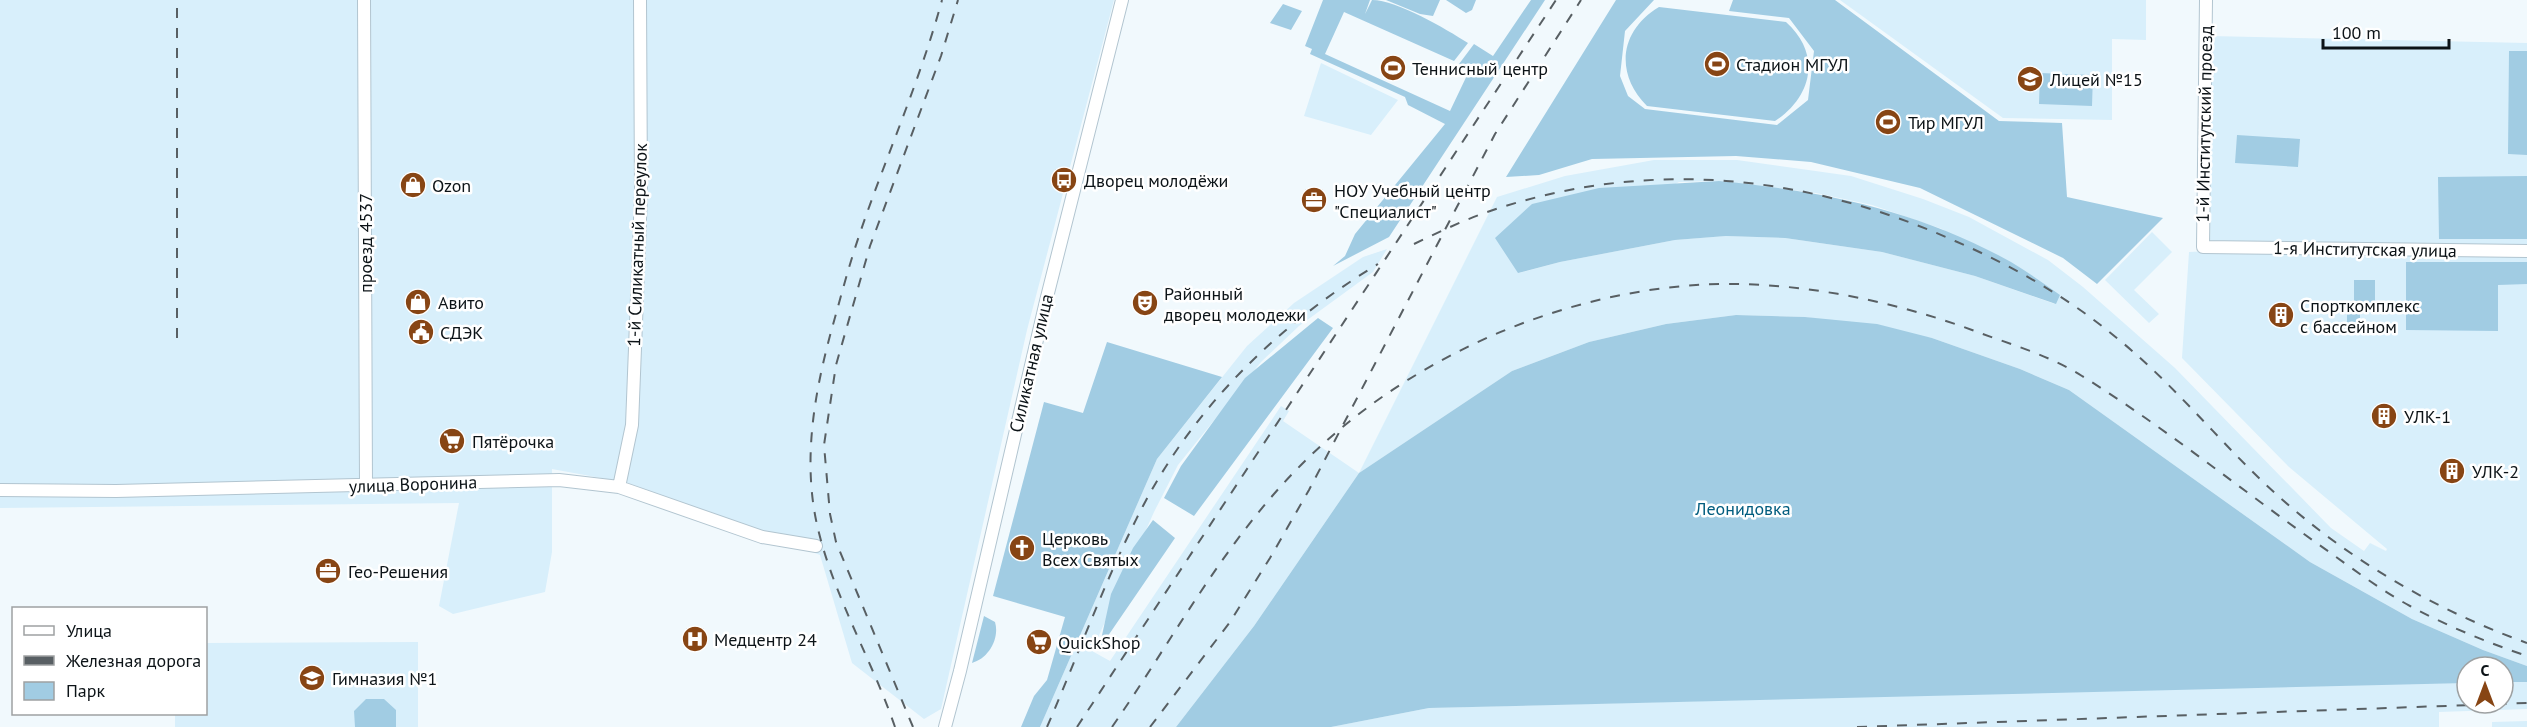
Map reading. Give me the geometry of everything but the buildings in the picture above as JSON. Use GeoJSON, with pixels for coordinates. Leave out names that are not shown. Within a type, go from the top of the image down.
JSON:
{"type":"FeatureCollection","features":[{"type":"Feature","properties":{"kind":"street","name":"проезд 4537"},"geometry":{"type":"LineString","coordinates":[[364,0],[366,485]]}},
{"type":"Feature","properties":{"kind":"street","name":"1-й Силикатный переулок"},"geometry":{"type":"LineString","coordinates":[[619,488],[632,425],[640,194],[640,0]]}},
{"type":"Feature","properties":{"kind":"street","name":"Силикатная улица"},"geometry":{"type":"LineString","coordinates":[[945,727],[1046,301],[1122,0]]}},
{"type":"Feature","properties":{"kind":"street","name":"1-й Институтский проезд"},"geometry":{"type":"LineString","coordinates":[[2203,247],[2206,0]]}},
{"type":"Feature","properties":{"kind":"street","name":"1-я Институтская улица"},"geometry":{"type":"LineString","coordinates":[[2203,247],[2527,251]]}},
{"type":"Feature","properties":{"kind":"street","name":"улица Воронина"},"geometry":{"type":"LineString","coordinates":[[0,490],[116,491],[559,480],[619,488],[762,537],[816,546]]}},
{"type":"Feature","properties":{"kind":"shaded area"},"geometry":{"type":"Polygon","coordinates":[[[0,0],[1114,0],[1027,330],[941,709],[924,719],[852,663],[820,555],[628,483],[552,469],[552,552],[545,592],[453,614],[439,606],[459,503],[0,508],[0,0]]]}},
{"type":"Feature","properties":{"kind":"shaded area","name":"Лицей №15"},"geometry":{"type":"Polygon","coordinates":[[[1840,0],[2146,0],[2146,40],[2112,39],[2112,120],[2003,118],[1840,0]]]}},
{"type":"Feature","properties":{"kind":"shaded area"},"geometry":{"type":"Polygon","coordinates":[[[2211,36],[2527,43],[2527,666],[2515,662],[2515,655],[2497,655],[2412,619],[2310,562],[2069,390],[2020,369],[1932,338],[1805,317],[1736,315],[1666,324],[1589,342],[1512,371],[1359,473],[1497,197],[1565,176],[1654,160],[1737,160],[1851,176],[1923,199],[1969,217],[2048,260],[2083,287],[2175,368],[2331,528],[2364,551],[2370,543],[2386,551],[2387,549],[2289,467],[2182,358],[2189,252],[2210,251],[2211,36]],[[1719,181],[1679,182],[1519,273],[1560,262],[1675,240],[1726,236],[1785,238],[1882,252],[1975,276],[2055,304],[1942,229],[1872,205],[1816,193],[1719,181]]]}},
{"type":"Feature","properties":{"kind":"shaded area"},"geometry":{"type":"Polygon","coordinates":[[[1321,63],[1398,100],[1371,135],[1304,116],[1321,63]]]}},
{"type":"Feature","properties":{"kind":"shaded area"},"geometry":{"type":"Polygon","coordinates":[[[2152,232],[2172,252],[2134,290],[2159,314],[2149,323],[2105,280],[2152,232]]]}},
{"type":"Feature","properties":{"kind":"shaded area"},"geometry":{"type":"Polygon","coordinates":[[[1387,249],[1373,272],[1299,326],[1261,362],[1178,465],[1154,512],[1092,651],[1110,661],[1281,406],[1289,411],[1283,421],[1359,473],[1254,626],[1176,727],[1040,727],[1157,459],[1247,346],[1294,303],[1363,257],[1387,249]]]}},
{"type":"Feature","properties":{"kind":"shaded area","name":"Гимназия №1"},"geometry":{"type":"Polygon","coordinates":[[[418,642],[418,727],[175,727],[175,715],[207,715],[207,643],[418,642]]]}},
{"type":"Feature","properties":{"kind":"shaded area"},"geometry":{"type":"Polygon","coordinates":[[[2515,682],[2527,682],[2527,709],[2515,709],[2515,682]]]}},
{"type":"Feature","properties":{"kind":"shaded area"},"geometry":{"type":"Polygon","coordinates":[[[2455,683],[2455,711],[2439,712],[2439,727],[1331,727],[1429,708],[2455,683]]]}},
{"type":"Feature","properties":{"kind":"shaded area"},"geometry":{"type":"Polygon","coordinates":[[[2527,721],[2527,727],[2492,727],[2492,722],[2527,721]]]}},
{"type":"Feature","properties":{"kind":"green space"},"geometry":{"type":"Polygon","coordinates":[[[1323,0],[1370,0],[1365,14],[1372,0],[1382,1],[1421,16],[1468,43],[1454,61],[1344,12],[1325,54],[1450,111],[1470,69],[1459,64],[1474,44],[1493,56],[1531,0],[1545,0],[1389,237],[1333,266],[1345,256],[1355,234],[1445,124],[1408,105],[1405,97],[1310,54],[1312,49],[1305,46],[1323,0]]]}},
{"type":"Feature","properties":{"kind":"green space"},"geometry":{"type":"Polygon","coordinates":[[[1386,0],[1440,0],[1433,16],[1420,14],[1386,0]]]}},
{"type":"Feature","properties":{"kind":"green space"},"geometry":{"type":"Polygon","coordinates":[[[1446,0],[1476,0],[1472,10],[1466,13],[1446,0]]]}},
{"type":"Feature","properties":{"kind":"green space"},"geometry":{"type":"Polygon","coordinates":[[[1616,0],[1654,0],[1625,31],[1620,76],[1628,96],[1645,109],[1777,125],[1808,100],[1814,51],[1789,18],[1729,11],[1733,0],[1835,0],[1999,121],[2062,123],[2067,197],[2163,218],[2097,284],[2063,258],[1920,188],[1811,162],[1736,156],[1592,159],[1539,175],[1506,177],[1616,0]]]}},
{"type":"Feature","properties":{"kind":"green space"},"geometry":{"type":"Polygon","coordinates":[[[1283,4],[1302,11],[1291,30],[1270,23],[1283,4]]]}},
{"type":"Feature","properties":{"kind":"green space","name":"Стадион МГУЛ"},"geometry":{"type":"Polygon","coordinates":[[[1659,7],[1786,22],[1797,34],[1805,48],[1808,61],[1808,74],[1797,100],[1775,121],[1647,106],[1637,94],[1630,80],[1626,67],[1626,54],[1629,40],[1636,28],[1659,7]]]}},
{"type":"Feature","properties":{"kind":"green space"},"geometry":{"type":"Polygon","coordinates":[[[2509,51],[2527,51],[2527,155],[2508,154],[2509,51]]]}},
{"type":"Feature","properties":{"kind":"green space"},"geometry":{"type":"Polygon","coordinates":[[[2040,73],[2093,75],[2092,106],[2039,104],[2040,73]]]}},
{"type":"Feature","properties":{"kind":"green space"},"geometry":{"type":"Polygon","coordinates":[[[2237,135],[2300,139],[2298,167],[2235,163],[2237,135]]]}},
{"type":"Feature","properties":{"kind":"green space"},"geometry":{"type":"Polygon","coordinates":[[[2527,176],[2527,239],[2439,239],[2438,177],[2527,176]]]}},
{"type":"Feature","properties":{"kind":"green space"},"geometry":{"type":"Polygon","coordinates":[[[1719,181],[1833,197],[1905,216],[1976,244],[2017,266],[2060,295],[2056,304],[1975,276],[1882,252],[1785,238],[1726,236],[1675,240],[1560,262],[1518,273],[1495,238],[1532,204],[1599,188],[1719,181]]]}},
{"type":"Feature","properties":{"kind":"green space"},"geometry":{"type":"Polygon","coordinates":[[[2406,262],[2527,262],[2527,284],[2498,285],[2498,331],[2406,330],[2406,262]]]}},
{"type":"Feature","properties":{"kind":"green space"},"geometry":{"type":"Polygon","coordinates":[[[2354,280],[2375,280],[2375,303],[2354,303],[2354,280]]]}},
{"type":"Feature","properties":{"kind":"green space"},"geometry":{"type":"Polygon","coordinates":[[[2347,311],[2360,311],[2360,323],[2347,323],[2347,311]]]}},
{"type":"Feature","properties":{"kind":"green space","name":"Леонидовка"},"geometry":{"type":"Polygon","coordinates":[[[1736,315],[1805,317],[1877,324],[1932,338],[2020,369],[2069,390],[2310,562],[2412,619],[2497,655],[2455,655],[2455,683],[1429,708],[1331,727],[1176,727],[1254,626],[1359,473],[1512,371],[1589,342],[1666,324],[1736,315]]]}},
{"type":"Feature","properties":{"kind":"green space"},"geometry":{"type":"Polygon","coordinates":[[[1318,318],[1333,328],[1194,516],[1164,498],[1181,466],[1245,378],[1318,318]]]}},
{"type":"Feature","properties":{"kind":"green space"},"geometry":{"type":"Polygon","coordinates":[[[1107,342],[1222,377],[1157,459],[1040,727],[1021,727],[1034,696],[1047,680],[1065,617],[993,596],[1044,402],[1083,413],[1107,342]],[[1015,538],[1011,554],[1030,558],[1033,542],[1015,538]]]}},
{"type":"Feature","properties":{"kind":"green space"},"geometry":{"type":"Polygon","coordinates":[[[1153,520],[1175,538],[1099,649],[1111,594],[1133,548],[1153,520]]]}},
{"type":"Feature","properties":{"kind":"green space"},"geometry":{"type":"Polygon","coordinates":[[[984,616],[995,622],[996,635],[988,653],[972,663],[984,616]]]}},
{"type":"Feature","properties":{"kind":"green space","name":"Леонидовка"},"geometry":{"type":"Polygon","coordinates":[[[2515,662],[2527,666],[2527,682],[2515,682],[2515,662]]]}},
{"type":"Feature","properties":{"kind":"green space"},"geometry":{"type":"Polygon","coordinates":[[[366,699],[384,699],[396,710],[396,727],[355,727],[354,711],[366,699]]]}},
{"type":"Feature","properties":{"kind":"railway"},"geometry":{"type":"LineString","coordinates":[[177,0],[177,338]]}},
{"type":"Feature","properties":{"kind":"railway"},"geometry":{"type":"LineString","coordinates":[[895,727],[841,599],[823,547],[812,494],[811,442],[823,364],[850,264],[933,32],[942,0]]}},
{"type":"Feature","properties":{"kind":"railway"},"geometry":{"type":"LineString","coordinates":[[913,727],[836,542],[830,514],[824,445],[836,365],[870,246],[941,56],[958,0]]}},
{"type":"Feature","properties":{"kind":"railway"},"geometry":{"type":"LineString","coordinates":[[1077,727],[1556,0]]}},
{"type":"Feature","properties":{"kind":"railway"},"geometry":{"type":"LineString","coordinates":[[1150,727],[1230,622],[1270,558],[1309,490],[1495,134],[1581,0]]}},
{"type":"Feature","properties":{"kind":"railway"},"geometry":{"type":"LineString","coordinates":[[1414,244],[1496,209],[1555,193],[1613,183],[1671,179],[1729,181],[1786,188],[1843,201],[1899,219],[1998,261],[2040,284],[2080,310],[2137,356],[2263,482],[2323,533],[2354,556],[2420,595],[2490,629],[2527,643]]}},
{"type":"Feature","properties":{"kind":"railway"},"geometry":{"type":"LineString","coordinates":[[1047,727],[1105,588],[1143,506],[1189,433],[1244,368],[1275,339],[1342,287],[1378,264]]}},
{"type":"Feature","properties":{"kind":"railway"},"geometry":{"type":"LineString","coordinates":[[1112,727],[1224,558],[1248,526],[1301,465],[1341,428],[1385,395],[1432,365],[1482,340],[1534,319],[1587,303],[1641,291],[1696,285],[1730,284],[1801,288],[1871,301],[1940,319],[2029,350],[2056,362],[2082,376],[2142,416],[2386,592],[2452,627],[2527,656]]}},
{"type":"Feature","properties":{"kind":"railway"},"geometry":{"type":"LineString","coordinates":[[1857,727],[2527,703]]}},
{"type":"Feature","properties":{"kind":"place","name":"Стадион МГУЛ"},"geometry":{"type":"Point","coordinates":[1717,64]}},
{"type":"Feature","properties":{"kind":"place","name":"Теннисный центр"},"geometry":{"type":"Point","coordinates":[1393,68]}},
{"type":"Feature","properties":{"kind":"place","name":"Лицей №15"},"geometry":{"type":"Point","coordinates":[2030,79]}},
{"type":"Feature","properties":{"kind":"place","name":"Тир МГУЛ"},"geometry":{"type":"Point","coordinates":[1888,122]}},
{"type":"Feature","properties":{"kind":"place","name":"Дворец молодёжи"},"geometry":{"type":"Point","coordinates":[1064,180]}},
{"type":"Feature","properties":{"kind":"place","name":"Ozon"},"geometry":{"type":"Point","coordinates":[413,185]}},
{"type":"Feature","properties":{"kind":"place","name":"НОУ Учебный центр \"Специалист\""},"geometry":{"type":"Point","coordinates":[1314,200]}},
{"type":"Feature","properties":{"kind":"place","name":"Авито"},"geometry":{"type":"Point","coordinates":[418,302]}},
{"type":"Feature","properties":{"kind":"place","name":"Районный дворец молодежи"},"geometry":{"type":"Point","coordinates":[1145,303]}},
{"type":"Feature","properties":{"kind":"place","name":"Спорткомплекс с бассейном"},"geometry":{"type":"Point","coordinates":[2281,315]}},
{"type":"Feature","properties":{"kind":"place","name":"СДЭК"},"geometry":{"type":"Point","coordinates":[421,332]}},
{"type":"Feature","properties":{"kind":"place","name":"УЛК-1"},"geometry":{"type":"Point","coordinates":[2384,416]}},
{"type":"Feature","properties":{"kind":"place","name":"Пятёрочка"},"geometry":{"type":"Point","coordinates":[452,441]}},
{"type":"Feature","properties":{"kind":"place","name":"УЛК-2"},"geometry":{"type":"Point","coordinates":[2452,471]}},
{"type":"Feature","properties":{"kind":"place","name":"Церковь Всех Святых"},"geometry":{"type":"Point","coordinates":[1022,548]}},
{"type":"Feature","properties":{"kind":"place","name":"Гео-Решения"},"geometry":{"type":"Point","coordinates":[328,571]}},
{"type":"Feature","properties":{"kind":"place","name":"Медцентр 24"},"geometry":{"type":"Point","coordinates":[695,639]}},
{"type":"Feature","properties":{"kind":"place","name":"QuickShop"},"geometry":{"type":"Point","coordinates":[1039,642]}},
{"type":"Feature","properties":{"kind":"place","name":"Гимназия №1"},"geometry":{"type":"Point","coordinates":[312,678]}}]}
